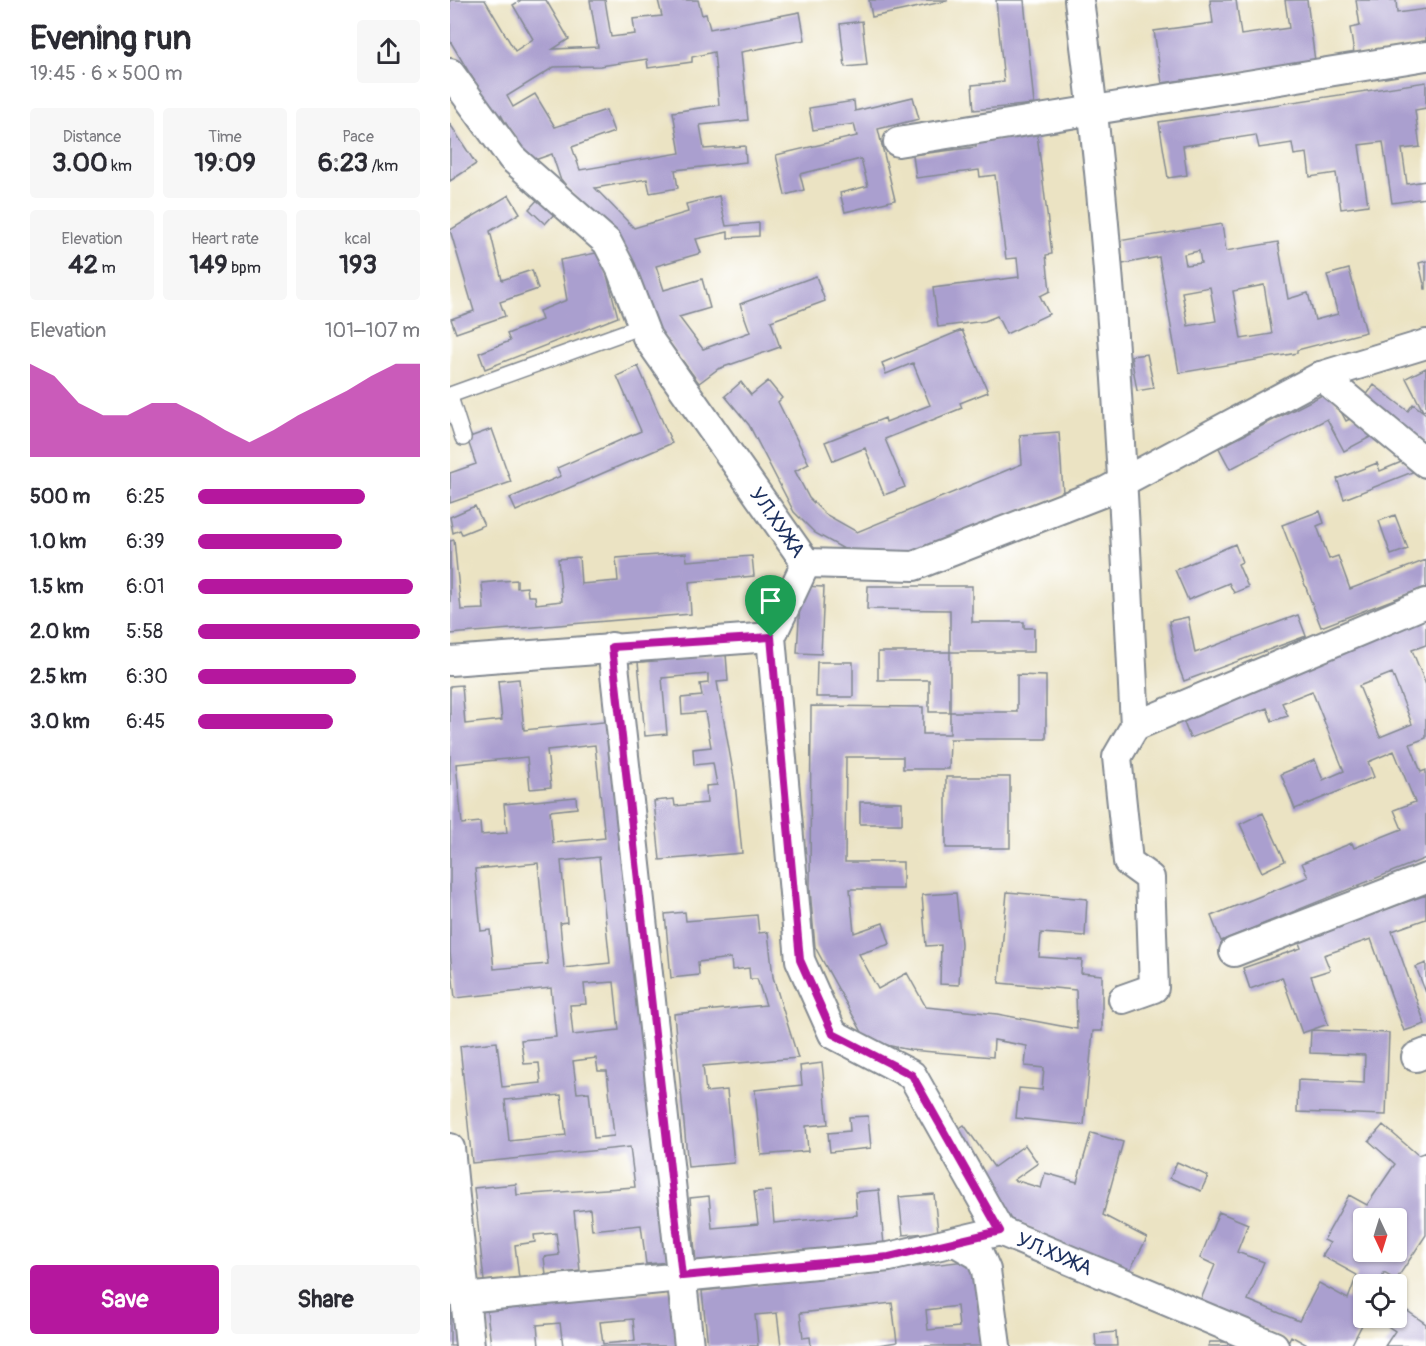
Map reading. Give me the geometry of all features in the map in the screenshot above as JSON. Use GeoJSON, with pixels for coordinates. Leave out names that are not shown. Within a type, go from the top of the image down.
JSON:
{"type":"FeatureCollection","features":[{"type":"Feature","properties":{"kind":"street"},"geometry":{"type":"LineString","coordinates":[[1079,0],[1094,110],[1123,482],[1135,726],[1118,757],[1128,862],[1150,878],[1154,988],[1123,999]]}},
{"type":"Feature","properties":{"kind":"street"},"geometry":{"type":"LineString","coordinates":[[898,142],[1426,56]]}},
{"type":"Feature","properties":{"kind":"street","name":"УЛ.ХУЖА"},"geometry":{"type":"LineString","coordinates":[[450,73],[512,158],[607,242],[621,268],[647,337],[806,563],[771,637],[800,960],[833,1034],[912,1075],[1000,1231],[1274,1346]]}},
{"type":"Feature","properties":{"kind":"street"},"geometry":{"type":"LineString","coordinates":[[806,563],[914,566],[1104,492],[1321,376],[1426,344]]}},
{"type":"Feature","properties":{"kind":"street"},"geometry":{"type":"LineString","coordinates":[[1321,376],[1426,463]]}},
{"type":"Feature","properties":{"kind":"street"},"geometry":{"type":"LineString","coordinates":[[1135,726],[1426,603]]}},
{"type":"Feature","properties":{"kind":"street"},"geometry":{"type":"LineString","coordinates":[[450,661],[612,647],[771,637]]}},
{"type":"Feature","properties":{"kind":"street"},"geometry":{"type":"LineString","coordinates":[[612,647],[689,1346]]}},
{"type":"Feature","properties":{"kind":"street"},"geometry":{"type":"LineString","coordinates":[[1234,952],[1426,878]]}},
{"type":"Feature","properties":{"kind":"street"},"geometry":{"type":"LineString","coordinates":[[450,1148],[470,1346]]}},
{"type":"Feature","properties":{"kind":"street"},"geometry":{"type":"LineString","coordinates":[[464,1298],[889,1257],[957,1243],[1000,1231]]}},
{"type":"Feature","properties":{"kind":"street"},"geometry":{"type":"LineString","coordinates":[[957,1243],[980,1256],[986,1270],[996,1346]]}},
{"type":"Feature","properties":{"kind":"lane"},"geometry":{"type":"LineString","coordinates":[[464,438],[450,396],[642,326]]}},
{"type":"Feature","properties":{"kind":"building"},"geometry":{"type":"Polygon","coordinates":[[[450,0],[485,0],[515,51],[533,39],[513,5],[521,0],[546,0],[569,39],[553,49],[598,47],[590,0],[605,0],[611,37],[635,34],[633,19],[662,16],[658,0],[698,0],[702,15],[706,14],[710,29],[800,12],[805,40],[741,52],[748,120],[700,125],[704,149],[745,146],[746,162],[675,170],[678,188],[650,193],[647,179],[595,188],[634,228],[688,212],[686,204],[719,196],[726,226],[759,223],[759,236],[728,238],[728,232],[696,239],[701,253],[656,266],[664,290],[702,279],[710,308],[679,317],[703,349],[750,332],[740,304],[816,276],[825,301],[771,321],[780,347],[718,369],[699,383],[658,328],[642,298],[629,254],[560,178],[552,154],[529,162],[501,115],[496,117],[450,41],[450,0]],[[714,52],[692,57],[692,62],[648,68],[647,59],[600,66],[554,67],[507,96],[513,107],[535,94],[555,127],[606,110],[614,132],[572,147],[580,170],[680,153],[673,112],[719,105],[714,52]]]}},
{"type":"Feature","properties":{"kind":"building"},"geometry":{"type":"Polygon","coordinates":[[[869,0],[947,0],[947,1],[872,17],[869,0]]]}},
{"type":"Feature","properties":{"kind":"building"},"geometry":{"type":"Polygon","coordinates":[[[996,0],[1024,0],[1034,104],[974,110],[972,85],[1004,82],[996,0]]]}},
{"type":"Feature","properties":{"kind":"building"},"geometry":{"type":"Polygon","coordinates":[[[1210,0],[1236,0],[1241,35],[1289,28],[1285,0],[1307,0],[1315,61],[1162,83],[1154,31],[1213,23],[1210,0]]]}},
{"type":"Feature","properties":{"kind":"building"},"geometry":{"type":"Polygon","coordinates":[[[1356,0],[1396,0],[1397,13],[1426,9],[1426,43],[1354,53],[1350,28],[1360,26],[1356,0]]]}},
{"type":"Feature","properties":{"kind":"building"},"geometry":{"type":"Polygon","coordinates":[[[862,21],[867,65],[845,67],[840,24],[862,21]]]}},
{"type":"Feature","properties":{"kind":"building"},"geometry":{"type":"Polygon","coordinates":[[[1426,82],[1426,108],[1415,110],[1420,147],[1402,149],[1407,184],[1426,181],[1426,198],[1392,203],[1383,142],[1359,145],[1368,205],[1341,209],[1336,173],[1310,177],[1307,153],[1294,155],[1292,143],[1259,148],[1256,135],[1183,146],[1187,175],[1168,178],[1159,122],[1426,82]]]}},
{"type":"Feature","properties":{"kind":"building"},"geometry":{"type":"Polygon","coordinates":[[[913,97],[919,119],[878,129],[895,200],[845,212],[840,193],[868,186],[861,159],[800,174],[804,190],[785,195],[776,155],[857,136],[854,124],[813,130],[809,108],[854,101],[855,111],[913,97]]]}},
{"type":"Feature","properties":{"kind":"building"},"geometry":{"type":"Polygon","coordinates":[[[450,124],[476,164],[450,181],[450,124]]]}},
{"type":"Feature","properties":{"kind":"building"},"geometry":{"type":"Polygon","coordinates":[[[1037,134],[1052,254],[1046,255],[1050,291],[1040,296],[1049,314],[1006,334],[997,316],[985,321],[938,327],[933,288],[1019,277],[1017,258],[1006,259],[995,175],[980,177],[979,170],[916,178],[913,155],[976,147],[976,142],[1037,134]]]}},
{"type":"Feature","properties":{"kind":"building"},"geometry":{"type":"Polygon","coordinates":[[[509,195],[520,213],[490,231],[502,280],[532,270],[538,289],[500,302],[505,316],[456,333],[451,319],[474,311],[450,230],[509,195]]]}},
{"type":"Feature","properties":{"kind":"building"},"geometry":{"type":"Polygon","coordinates":[[[540,197],[556,212],[545,224],[529,209],[540,197]]]}},
{"type":"Feature","properties":{"kind":"building"},"geometry":{"type":"Polygon","coordinates":[[[1222,224],[1226,251],[1278,242],[1288,299],[1308,293],[1315,320],[1338,314],[1327,275],[1349,269],[1366,332],[1297,350],[1297,353],[1179,373],[1159,257],[1122,264],[1118,241],[1222,224]],[[1199,251],[1184,254],[1186,265],[1201,263],[1199,251]],[[1264,285],[1233,291],[1241,339],[1272,334],[1264,285]],[[1210,287],[1182,292],[1188,326],[1216,321],[1210,287]]]}},
{"type":"Feature","properties":{"kind":"building"},"geometry":{"type":"Polygon","coordinates":[[[601,252],[618,317],[485,369],[479,353],[510,341],[507,334],[542,320],[539,311],[567,300],[560,260],[601,252]]]}},
{"type":"Feature","properties":{"kind":"building"},"geometry":{"type":"Polygon","coordinates":[[[1426,261],[1426,289],[1425,289],[1419,263],[1426,261]]]}},
{"type":"Feature","properties":{"kind":"building"},"geometry":{"type":"Polygon","coordinates":[[[962,330],[988,392],[960,403],[962,408],[885,439],[905,487],[884,495],[865,448],[833,461],[825,442],[885,418],[886,422],[930,405],[913,363],[886,374],[882,363],[962,330]]]}},
{"type":"Feature","properties":{"kind":"building"},"geometry":{"type":"Polygon","coordinates":[[[1147,354],[1154,388],[1137,391],[1131,356],[1147,354]]]}},
{"type":"Feature","properties":{"kind":"building"},"geometry":{"type":"Polygon","coordinates":[[[638,366],[672,443],[516,511],[510,498],[561,476],[557,468],[641,431],[617,376],[638,366]]]}},
{"type":"Feature","properties":{"kind":"building"},"geometry":{"type":"Polygon","coordinates":[[[1426,368],[1426,410],[1423,411],[1406,378],[1426,368]]]}},
{"type":"Feature","properties":{"kind":"building"},"geometry":{"type":"Polygon","coordinates":[[[768,381],[782,398],[778,402],[809,464],[795,471],[809,498],[825,514],[857,532],[1022,464],[1020,435],[1059,432],[1063,493],[928,549],[881,556],[853,554],[815,533],[794,512],[749,425],[725,396],[741,382],[751,395],[768,381]]]}},
{"type":"Feature","properties":{"kind":"building"},"geometry":{"type":"Polygon","coordinates":[[[1374,385],[1408,411],[1413,404],[1426,414],[1426,443],[1365,397],[1374,385]]]}},
{"type":"Feature","properties":{"kind":"building"},"geometry":{"type":"Polygon","coordinates":[[[1330,391],[1346,421],[1356,416],[1378,433],[1344,451],[1327,419],[1230,469],[1219,448],[1330,391]]]}},
{"type":"Feature","properties":{"kind":"building"},"geometry":{"type":"Polygon","coordinates":[[[492,429],[511,482],[450,503],[450,473],[476,464],[467,438],[492,429]]]}},
{"type":"Feature","properties":{"kind":"building"},"geometry":{"type":"Polygon","coordinates":[[[1404,461],[1415,471],[1344,499],[1337,479],[1377,463],[1380,471],[1404,461]]]}},
{"type":"Feature","properties":{"kind":"building"},"geometry":{"type":"Polygon","coordinates":[[[475,506],[484,525],[462,534],[460,530],[453,533],[450,517],[475,506]]]}},
{"type":"Feature","properties":{"kind":"building"},"geometry":{"type":"Polygon","coordinates":[[[1320,511],[1324,523],[1317,526],[1329,559],[1338,556],[1350,589],[1426,560],[1426,587],[1321,627],[1282,525],[1320,511]]]}},
{"type":"Feature","properties":{"kind":"building"},"geometry":{"type":"Polygon","coordinates":[[[1395,515],[1408,549],[1391,555],[1379,521],[1395,515]]]}},
{"type":"Feature","properties":{"kind":"building"},"geometry":{"type":"Polygon","coordinates":[[[454,540],[461,610],[484,609],[482,583],[502,581],[517,580],[517,588],[527,587],[528,596],[535,596],[536,604],[562,601],[558,559],[579,557],[581,584],[618,581],[616,558],[686,553],[687,561],[752,556],[754,576],[689,582],[691,614],[450,634],[450,541],[454,540]]]}},
{"type":"Feature","properties":{"kind":"building"},"geometry":{"type":"Polygon","coordinates":[[[1235,544],[1242,562],[1238,564],[1248,587],[1234,593],[1229,583],[1188,600],[1175,570],[1235,544]]]}},
{"type":"Feature","properties":{"kind":"building"},"geometry":{"type":"Polygon","coordinates":[[[801,586],[824,587],[821,654],[797,653],[801,586]]]}},
{"type":"Feature","properties":{"kind":"building"},"geometry":{"type":"Polygon","coordinates":[[[868,586],[972,586],[972,622],[1024,622],[1024,628],[1034,628],[1034,652],[950,652],[950,610],[867,609],[868,586]]]}},
{"type":"Feature","properties":{"kind":"building"},"geometry":{"type":"Polygon","coordinates":[[[1298,615],[1306,636],[1184,681],[1176,660],[1169,621],[1188,617],[1195,653],[1298,615]]]}},
{"type":"Feature","properties":{"kind":"building"},"geometry":{"type":"Polygon","coordinates":[[[1426,616],[1426,645],[1412,650],[1426,685],[1426,738],[1410,744],[1421,772],[1426,770],[1426,858],[1221,941],[1211,916],[1308,877],[1302,863],[1352,843],[1354,848],[1402,829],[1394,810],[1415,802],[1394,751],[1368,762],[1374,777],[1295,809],[1281,774],[1315,760],[1323,780],[1344,771],[1312,691],[1282,703],[1288,716],[1272,721],[1267,708],[1190,738],[1181,715],[1426,616]],[[1392,673],[1359,686],[1380,737],[1412,724],[1392,673]]]}},
{"type":"Feature","properties":{"kind":"building"},"geometry":{"type":"Polygon","coordinates":[[[878,652],[950,652],[950,712],[929,712],[929,680],[878,680],[878,652]]]}},
{"type":"Feature","properties":{"kind":"building"},"geometry":{"type":"Polygon","coordinates":[[[726,654],[728,681],[717,682],[735,783],[742,853],[660,860],[654,801],[674,799],[675,806],[707,803],[706,786],[717,785],[713,763],[694,765],[693,749],[711,747],[705,712],[682,714],[681,698],[702,696],[700,684],[708,683],[708,674],[662,678],[667,734],[645,736],[638,662],[726,654]]]}},
{"type":"Feature","properties":{"kind":"building"},"geometry":{"type":"Polygon","coordinates":[[[817,662],[853,662],[853,697],[816,697],[817,662]]]}},
{"type":"Feature","properties":{"kind":"building"},"geometry":{"type":"Polygon","coordinates":[[[1017,675],[1046,676],[1046,739],[950,739],[949,769],[903,769],[903,757],[846,757],[845,862],[903,862],[903,889],[850,889],[854,933],[883,923],[890,944],[859,954],[878,989],[907,973],[926,1007],[997,1014],[1077,1029],[1076,990],[999,983],[1007,892],[1087,899],[1085,936],[1041,933],[1039,957],[1082,960],[1081,973],[1102,975],[1102,1031],[1093,1031],[1084,1125],[1016,1118],[1019,1088],[1042,1090],[1044,1068],[1025,1066],[1027,1046],[994,1040],[993,1057],[910,1050],[867,1041],[815,947],[810,889],[811,706],[923,707],[923,734],[950,734],[950,712],[1017,712],[1017,675]]]}},
{"type":"Feature","properties":{"kind":"building"},"geometry":{"type":"Polygon","coordinates":[[[519,679],[524,730],[613,721],[669,1262],[646,1264],[641,1225],[592,1230],[590,1209],[574,1211],[580,1271],[546,1275],[544,1257],[559,1255],[556,1233],[534,1235],[535,1242],[515,1245],[519,1278],[484,1281],[474,1188],[516,1184],[517,1195],[635,1187],[630,1147],[472,1163],[460,1046],[497,1042],[502,1087],[541,1083],[539,1063],[524,1064],[521,1040],[556,1037],[551,988],[455,998],[450,952],[450,686],[462,685],[465,724],[502,720],[498,681],[519,679]],[[595,745],[547,750],[551,787],[530,789],[527,757],[456,764],[462,824],[480,822],[481,835],[507,833],[504,804],[576,797],[577,808],[550,811],[553,843],[605,838],[595,745]],[[599,857],[561,861],[567,922],[560,923],[564,968],[610,963],[599,857]],[[538,863],[475,869],[481,931],[490,930],[494,969],[548,964],[538,863]],[[614,982],[584,984],[586,1004],[570,1005],[573,1035],[619,1030],[614,982]],[[596,1058],[573,1061],[577,1093],[589,1092],[594,1138],[614,1136],[607,1071],[598,1071],[596,1058]],[[561,1095],[505,1100],[509,1141],[566,1135],[561,1095]]]}},
{"type":"Feature","properties":{"kind":"building"},"geometry":{"type":"Polygon","coordinates":[[[946,777],[1010,777],[1010,848],[946,848],[946,777]]]}},
{"type":"Feature","properties":{"kind":"building"},"geometry":{"type":"Polygon","coordinates":[[[860,802],[902,802],[902,824],[860,824],[860,802]]]}},
{"type":"Feature","properties":{"kind":"building"},"geometry":{"type":"Polygon","coordinates":[[[1263,813],[1285,861],[1262,872],[1240,824],[1263,813]]]}},
{"type":"Feature","properties":{"kind":"building"},"geometry":{"type":"Polygon","coordinates":[[[956,893],[961,944],[959,985],[940,984],[941,945],[926,946],[922,895],[956,893]]]}},
{"type":"Feature","properties":{"kind":"building"},"geometry":{"type":"Polygon","coordinates":[[[1426,895],[1426,919],[1392,931],[1425,1024],[1404,1031],[1371,939],[1324,955],[1330,970],[1311,976],[1328,1024],[1302,1033],[1282,977],[1250,989],[1243,968],[1301,948],[1298,940],[1426,895]]]}},
{"type":"Feature","properties":{"kind":"building"},"geometry":{"type":"Polygon","coordinates":[[[685,912],[686,921],[757,915],[759,933],[768,932],[773,977],[798,1058],[703,1066],[706,1092],[727,1090],[734,1163],[688,1167],[674,1014],[766,1005],[757,979],[750,979],[749,968],[732,970],[731,958],[698,962],[699,975],[671,978],[665,914],[685,912]]]}},
{"type":"Feature","properties":{"kind":"building"},"geometry":{"type":"Polygon","coordinates":[[[1426,963],[1426,993],[1416,967],[1426,963]]]}},
{"type":"Feature","properties":{"kind":"building"},"geometry":{"type":"Polygon","coordinates":[[[1311,1030],[1389,1033],[1386,1115],[1297,1112],[1298,1080],[1364,1083],[1365,1055],[1310,1053],[1311,1030]]]}},
{"type":"Feature","properties":{"kind":"building"},"geometry":{"type":"Polygon","coordinates":[[[822,1063],[828,1124],[806,1126],[808,1151],[761,1155],[755,1090],[802,1085],[800,1066],[822,1063]]]}},
{"type":"Feature","properties":{"kind":"building"},"geometry":{"type":"Polygon","coordinates":[[[868,1116],[871,1148],[830,1152],[828,1133],[850,1131],[849,1117],[868,1116]]]}},
{"type":"Feature","properties":{"kind":"building"},"geometry":{"type":"Polygon","coordinates":[[[964,1125],[994,1167],[1025,1145],[1038,1163],[1014,1180],[1041,1188],[1045,1173],[1077,1182],[1091,1133],[1123,1142],[1103,1215],[1147,1238],[1126,1277],[1010,1219],[948,1136],[964,1125]]]}},
{"type":"Feature","properties":{"kind":"building"},"geometry":{"type":"Polygon","coordinates":[[[1383,1125],[1418,1155],[1426,1152],[1426,1235],[1400,1274],[1355,1274],[1322,1256],[1330,1243],[1324,1240],[1349,1195],[1367,1205],[1395,1164],[1369,1141],[1383,1125]]]}},
{"type":"Feature","properties":{"kind":"building"},"geometry":{"type":"Polygon","coordinates":[[[1177,1162],[1208,1176],[1201,1191],[1170,1178],[1177,1162]]]}},
{"type":"Feature","properties":{"kind":"building"},"geometry":{"type":"Polygon","coordinates":[[[879,1190],[884,1245],[696,1262],[690,1198],[709,1196],[712,1228],[758,1224],[754,1192],[771,1191],[774,1223],[857,1215],[855,1192],[879,1190]]]}},
{"type":"Feature","properties":{"kind":"building"},"geometry":{"type":"Polygon","coordinates":[[[934,1194],[938,1232],[903,1235],[899,1197],[934,1194]]]}},
{"type":"Feature","properties":{"kind":"building"},"geometry":{"type":"Polygon","coordinates":[[[1219,1212],[1248,1224],[1237,1252],[1264,1262],[1248,1300],[1299,1321],[1319,1283],[1348,1299],[1353,1286],[1353,1328],[1360,1328],[1351,1346],[1309,1346],[1291,1336],[1289,1340],[1199,1304],[1215,1265],[1200,1258],[1219,1212]]]}},
{"type":"Feature","properties":{"kind":"building"},"geometry":{"type":"Polygon","coordinates":[[[450,1227],[463,1346],[450,1346],[450,1227]]]}},
{"type":"Feature","properties":{"kind":"building"},"geometry":{"type":"Polygon","coordinates":[[[975,1260],[984,1346],[872,1346],[897,1342],[892,1303],[800,1313],[803,1338],[810,1337],[811,1346],[781,1346],[777,1313],[755,1315],[758,1346],[708,1346],[702,1291],[975,1260]],[[957,1306],[926,1310],[928,1330],[959,1327],[957,1306]]]}},
{"type":"Feature","properties":{"kind":"building"},"geometry":{"type":"Polygon","coordinates":[[[672,1291],[677,1346],[563,1346],[560,1323],[537,1325],[539,1346],[491,1346],[487,1311],[672,1291]],[[633,1319],[600,1322],[603,1344],[635,1341],[633,1319]]]}},
{"type":"Feature","properties":{"kind":"building"},"geometry":{"type":"Polygon","coordinates":[[[1407,1311],[1426,1324],[1426,1346],[1385,1346],[1395,1331],[1390,1328],[1407,1328],[1407,1311]]]}},
{"type":"Feature","properties":{"kind":"building"},"geometry":{"type":"Polygon","coordinates":[[[1116,1332],[1117,1346],[1096,1346],[1095,1334],[1116,1332]]]}},
{"type":"Feature","properties":{"kind":"building"},"geometry":{"type":"Polygon","coordinates":[[[1210,1342],[1227,1342],[1233,1346],[1208,1346],[1210,1342]]]}},
{"type":"Feature","properties":{"kind":"route"},"geometry":{"type":"LineString","coordinates":[[771,637],[800,960],[833,1034],[912,1075],[1000,1231],[957,1243],[889,1257],[682,1276],[612,647],[771,637]]}}]}
